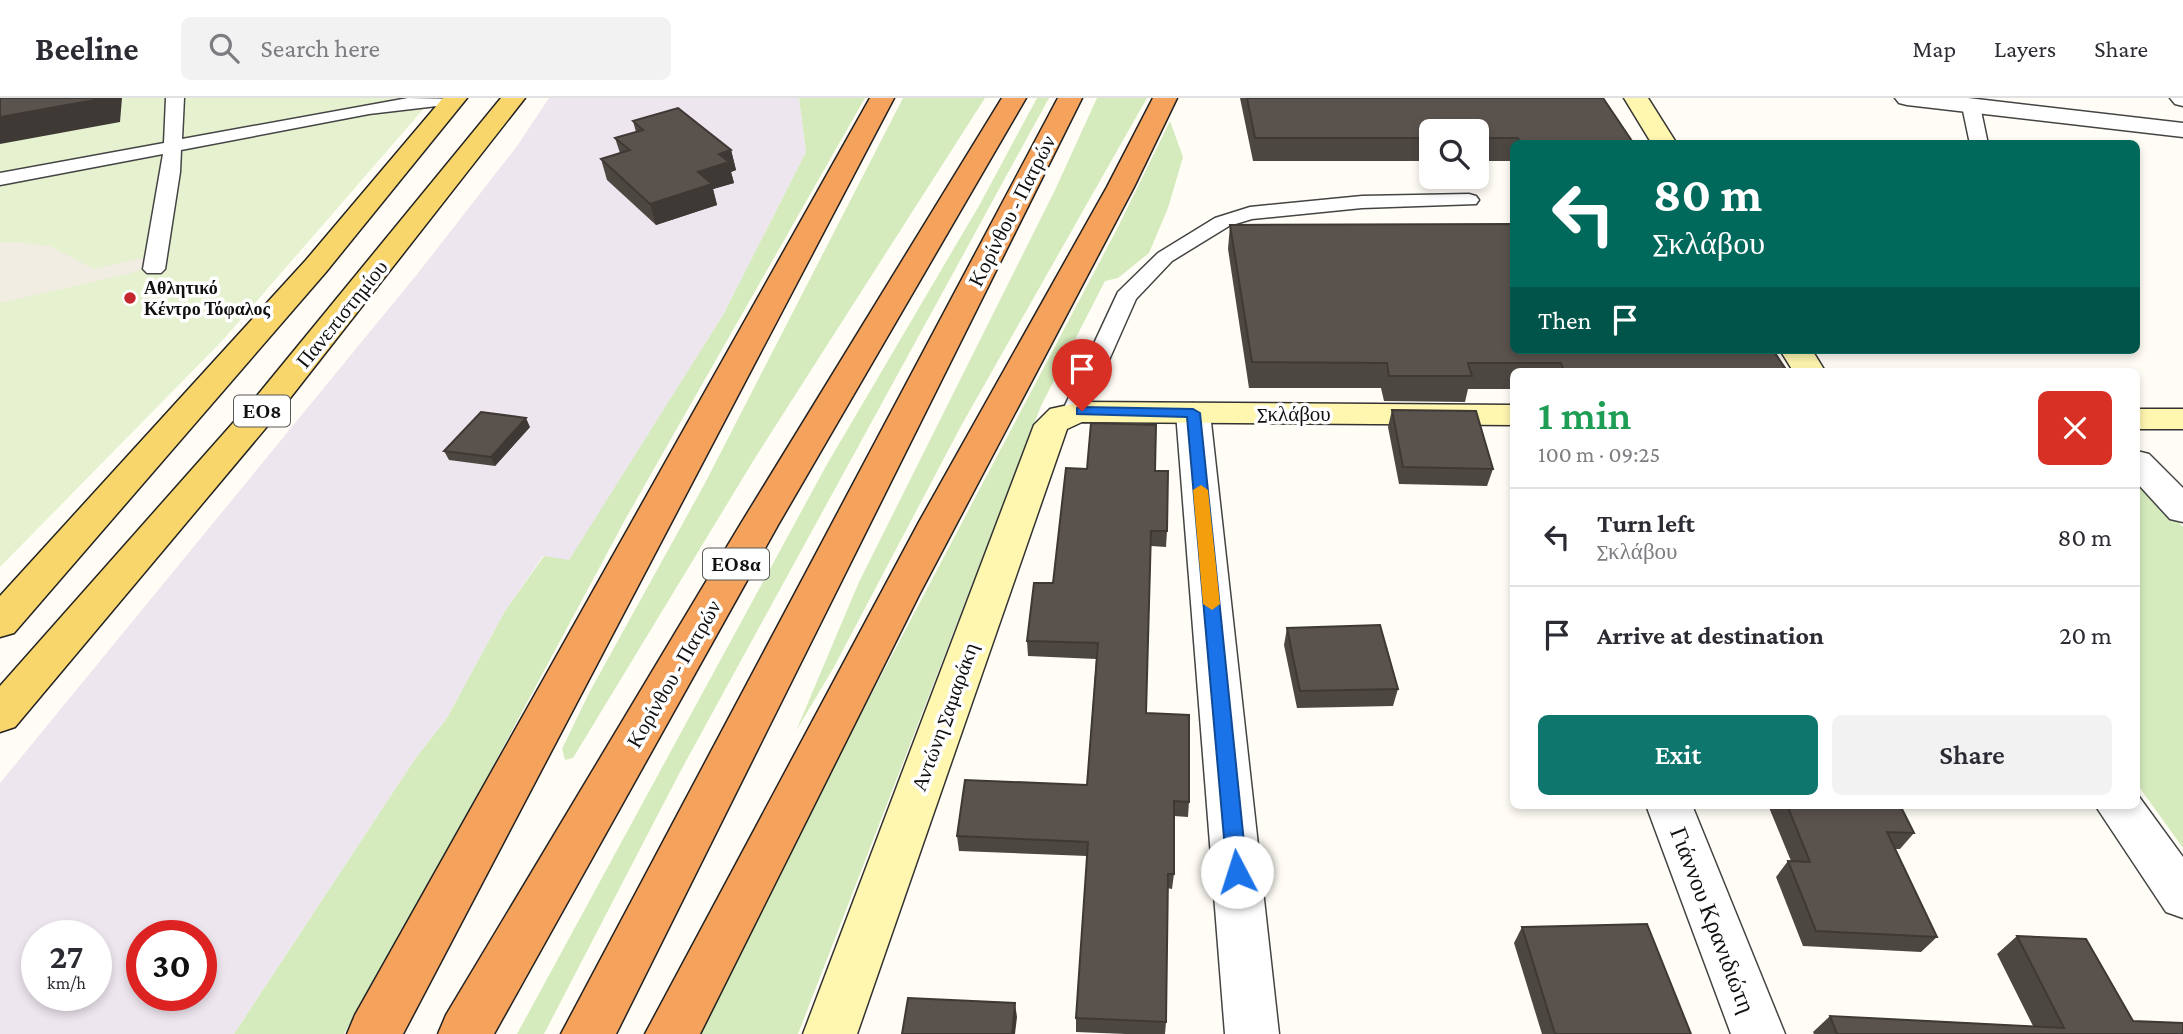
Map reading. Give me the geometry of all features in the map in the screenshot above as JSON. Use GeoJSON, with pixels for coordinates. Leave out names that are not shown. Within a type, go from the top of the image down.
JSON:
{"type":"FeatureCollection","features":[{"type":"Feature","properties":{"kind":"highway"},"geometry":{"type":"LineString","coordinates":[[374,1034],[882,98]]}},
{"type":"Feature","properties":{"kind":"highway","name":"Κορίνθου - Πατρών"},"geometry":{"type":"LineString","coordinates":[[465,1034],[759,525],[1014,98]]}},
{"type":"Feature","properties":{"kind":"highway","name":"Κορίνθου - Πατρών"},"geometry":{"type":"LineString","coordinates":[[588,1034],[1070,98]]}},
{"type":"Feature","properties":{"kind":"highway"},"geometry":{"type":"LineString","coordinates":[[672,1034],[868,652],[978,445],[1102,222],[1165,98]]}},
{"type":"Feature","properties":{"kind":"main road","name":"Πανεπιστημίου"},"geometry":{"type":"LineString","coordinates":[[0,715],[268,404],[513,98]]}},
{"type":"Feature","properties":{"kind":"main road","name":"ΕΟ8"},"geometry":{"type":"LineString","coordinates":[[0,622],[316,266],[455,99]]}},
{"type":"Feature","properties":{"kind":"street"},"geometry":{"type":"LineString","coordinates":[[1636,98],[1662,140]]}},
{"type":"Feature","properties":{"kind":"street"},"geometry":{"type":"LineString","coordinates":[[1907,98],[2183,130]]}},
{"type":"Feature","properties":{"kind":"street","name":"Σκλάβου"},"geometry":{"type":"LineString","coordinates":[[1074,412],[1510,415]]}},
{"type":"Feature","properties":{"kind":"street","name":"Αντώνη Σαμαράκη"},"geometry":{"type":"LineString","coordinates":[[830,1034],[1051,425],[1061,415],[1074,412]]}},
{"type":"Feature","properties":{"kind":"street"},"geometry":{"type":"LineString","coordinates":[[1193,413],[1252,1034]]}},
{"type":"Feature","properties":{"kind":"street"},"geometry":{"type":"LineString","coordinates":[[2140,419],[2183,419]]}},
{"type":"Feature","properties":{"kind":"street"},"geometry":{"type":"LineString","coordinates":[[2140,465],[2183,510]]}},
{"type":"Feature","properties":{"kind":"street","name":"Γιάννου Κρανιδιώτη"},"geometry":{"type":"LineString","coordinates":[[1670,809],[1758,1034]]}},
{"type":"Feature","properties":{"kind":"street"},"geometry":{"type":"LineString","coordinates":[[2121,809],[2183,897]]}},
{"type":"Feature","properties":{"kind":"lane"},"geometry":{"type":"LineString","coordinates":[[154,269],[171,172],[175,98]]}},
{"type":"Feature","properties":{"kind":"lane"},"geometry":{"type":"LineString","coordinates":[[0,179],[404,103],[455,99]]}},
{"type":"Feature","properties":{"kind":"lane"},"geometry":{"type":"LineString","coordinates":[[1971,106],[1978,140]]}},
{"type":"Feature","properties":{"kind":"lane"},"geometry":{"type":"LineString","coordinates":[[1074,412],[1126,297],[1165,257],[1222,222],[1250,213],[1362,202],[1469,200]]}},
{"type":"Feature","properties":{"kind":"shaded area"},"geometry":{"type":"Polygon","coordinates":[[[549,98],[799,98],[806,152],[723,315],[569,561],[543,556],[505,611],[447,718],[415,759],[234,1034],[0,1034],[0,783],[418,273],[517,146],[549,98]]]}},
{"type":"Feature","properties":{"kind":"shaded area"},"geometry":{"type":"Polygon","coordinates":[[[0,243],[50,246],[94,269],[146,257],[145,267],[132,273],[0,303],[0,243]]]}},
{"type":"Feature","properties":{"kind":"green space","name":"Αθλητικό Κέντρο Τόφαλος"},"geometry":{"type":"Polygon","coordinates":[[[0,98],[433,98],[223,340],[0,567],[0,98]]]}},
{"type":"Feature","properties":{"kind":"green space"},"geometry":{"type":"Polygon","coordinates":[[[799,98],[865,98],[626,518],[479,792],[344,1034],[234,1034],[415,759],[447,718],[505,611],[544,556],[569,560],[723,315],[806,152],[799,98]]]}},
{"type":"Feature","properties":{"kind":"green space"},"geometry":{"type":"Polygon","coordinates":[[[903,98],[985,98],[755,458],[573,758],[565,760],[562,749],[589,693],[704,485],[903,98]]]}},
{"type":"Feature","properties":{"kind":"green space"},"geometry":{"type":"Polygon","coordinates":[[[1037,98],[1049,98],[680,772],[544,1034],[517,1034],[826,466],[980,204],[1037,98]]]}},
{"type":"Feature","properties":{"kind":"green space"},"geometry":{"type":"Polygon","coordinates":[[[1097,98],[1147,98],[961,426],[834,667],[796,731],[859,582],[1055,190],[1097,98]]]}},
{"type":"Feature","properties":{"kind":"green space"},"geometry":{"type":"Polygon","coordinates":[[[1170,121],[1183,157],[1168,208],[1149,253],[1118,278],[1105,281],[1041,406],[798,1034],[699,1034],[843,748],[1118,227],[1170,121]]]}},
{"type":"Feature","properties":{"kind":"green space"},"geometry":{"type":"Polygon","coordinates":[[[2140,480],[2183,527],[2183,848],[2140,788],[2140,480]]]}},
{"type":"Feature","properties":{"kind":"building"},"geometry":{"type":"Polygon","coordinates":[[[0,98],[106,98],[0,117],[0,98]]]}},
{"type":"Feature","properties":{"kind":"building"},"geometry":{"type":"Polygon","coordinates":[[[1247,98],[1603,98],[1631,140],[1489,138],[1489,119],[1419,119],[1419,138],[1255,138],[1247,98]]]}},
{"type":"Feature","properties":{"kind":"building"},"geometry":{"type":"Polygon","coordinates":[[[678,108],[731,150],[719,154],[729,162],[698,172],[712,184],[650,204],[601,159],[630,150],[615,138],[643,130],[633,121],[678,108]]]}},
{"type":"Feature","properties":{"kind":"building"},"geometry":{"type":"Polygon","coordinates":[[[1510,224],[1510,354],[1776,354],[1785,368],[1563,368],[1561,363],[1468,363],[1472,376],[1389,376],[1387,363],[1252,362],[1230,225],[1510,224]]]}},
{"type":"Feature","properties":{"kind":"building"},"geometry":{"type":"Polygon","coordinates":[[[1392,410],[1476,411],[1493,469],[1403,467],[1392,410]]]}},
{"type":"Feature","properties":{"kind":"building"},"geometry":{"type":"Polygon","coordinates":[[[481,412],[526,418],[491,457],[444,451],[481,412]]]}},
{"type":"Feature","properties":{"kind":"building"},"geometry":{"type":"Polygon","coordinates":[[[1091,423],[1156,425],[1155,471],[1168,471],[1167,531],[1151,531],[1146,713],[1189,715],[1189,802],[1174,801],[1174,874],[1168,874],[1166,1022],[1076,1018],[1088,842],[957,836],[965,780],[1087,785],[1098,643],[1027,641],[1034,583],[1053,583],[1066,468],[1087,469],[1091,423]]]}},
{"type":"Feature","properties":{"kind":"building"},"geometry":{"type":"Polygon","coordinates":[[[1380,625],[1398,689],[1300,691],[1287,628],[1380,625]]]}},
{"type":"Feature","properties":{"kind":"building"},"geometry":{"type":"Polygon","coordinates":[[[1789,809],[1902,809],[1914,833],[1887,832],[1937,937],[1816,931],[1788,861],[1810,862],[1789,809]]]}},
{"type":"Feature","properties":{"kind":"building"},"geometry":{"type":"Polygon","coordinates":[[[1647,924],[1691,1034],[1555,1034],[1522,927],[1647,924]]]}},
{"type":"Feature","properties":{"kind":"building"},"geometry":{"type":"Polygon","coordinates":[[[2017,936],[2086,939],[2133,1021],[2183,1023],[2183,1034],[1837,1034],[1830,1016],[2064,1028],[2017,936]]]}},
{"type":"Feature","properties":{"kind":"building"},"geometry":{"type":"Polygon","coordinates":[[[908,998],[1015,1003],[1012,1034],[902,1034],[908,998]]]}},
{"type":"Feature","properties":{"kind":"slow traffic"},"geometry":{"type":"LineString","coordinates":[[1201,490],[1212,604]]}},
{"type":"Feature","properties":{"kind":"place","name":"Αθλητικό Κέντρο Τόφαλος"},"geometry":{"type":"Point","coordinates":[130,298]}},
{"type":"Feature","properties":{"kind":"route"},"geometry":{"type":"LineString","coordinates":[[1082,411],[1193,413],[1237,872]]}}]}
